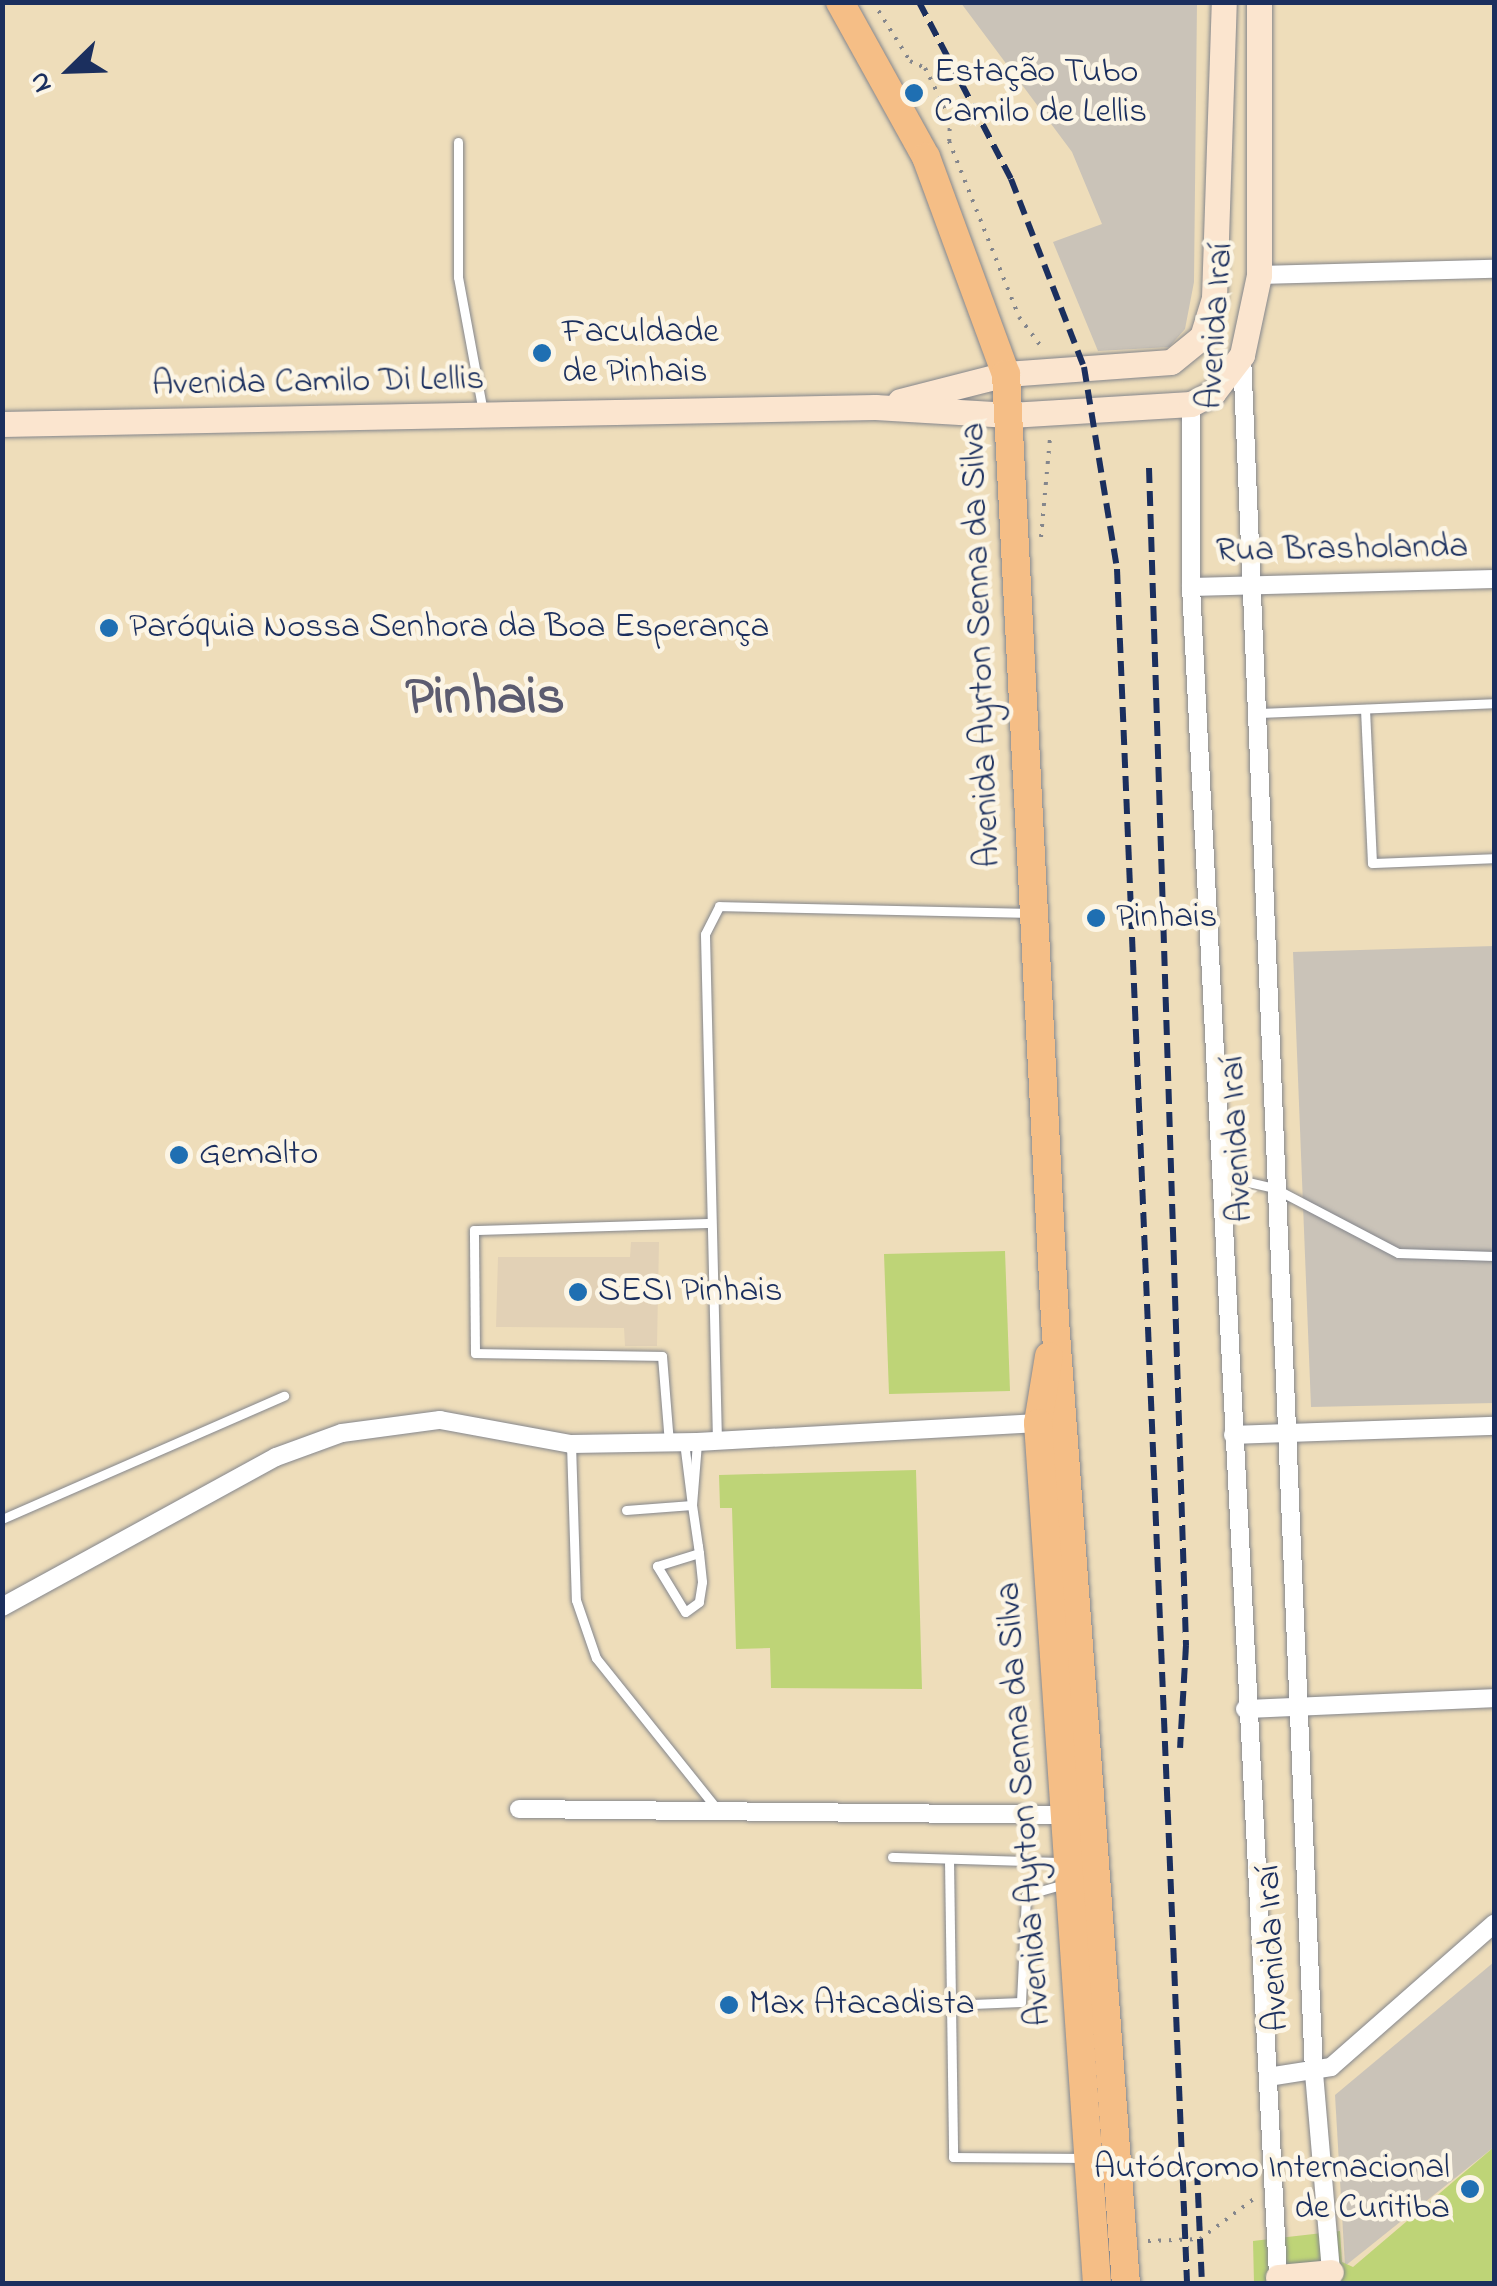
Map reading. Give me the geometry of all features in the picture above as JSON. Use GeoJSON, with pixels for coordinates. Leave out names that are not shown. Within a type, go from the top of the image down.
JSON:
{"type":"FeatureCollection","features":[{"type":"Feature","properties":{"kind":"main road","name":"Avenida Ayrton Senna da Silva"},"geometry":{"type":"LineString","coordinates":[[840,2],[926,157],[1006,374],[1055,1320],[1126,2284]]}},
{"type":"Feature","properties":{"kind":"main road","name":"Avenida Iraí"},"geometry":{"type":"LineString","coordinates":[[1171,362],[1202,337],[1214,298],[1224,2]]}},
{"type":"Feature","properties":{"kind":"main road","name":"Avenida Iraí"},"geometry":{"type":"LineString","coordinates":[[1242,355],[1259,275],[1258,2]]}},
{"type":"Feature","properties":{"kind":"main road"},"geometry":{"type":"LineString","coordinates":[[1190,404],[1242,355]]}},
{"type":"Feature","properties":{"kind":"main road","name":"Avenida Camilo Di Lellis"},"geometry":{"type":"LineString","coordinates":[[875,407],[1006,374],[1171,362]]}},
{"type":"Feature","properties":{"kind":"main road","name":"Avenida Camilo Di Lellis"},"geometry":{"type":"LineString","coordinates":[[2,424],[875,407],[1010,415],[1190,404]]}},
{"type":"Feature","properties":{"kind":"main road","name":"Avenida Ayrton Senna da Silva"},"geometry":{"type":"LineString","coordinates":[[1055,1320],[1038,1423],[1061,1815],[1097,2284]]}},
{"type":"Feature","properties":{"kind":"main road"},"geometry":{"type":"LineString","coordinates":[[1279,2280],[1332,2278]]}},
{"type":"Feature","properties":{"kind":"street"},"geometry":{"type":"LineString","coordinates":[[1259,275],[1494,269]]}},
{"type":"Feature","properties":{"kind":"street","name":"Avenida Iraí"},"geometry":{"type":"LineString","coordinates":[[1242,355],[1314,2073],[1332,2278]]}},
{"type":"Feature","properties":{"kind":"street","name":"Avenida Iraí"},"geometry":{"type":"LineString","coordinates":[[1190,404],[1191,586],[1244,1709],[1279,2280]]}},
{"type":"Feature","properties":{"kind":"street","name":"Rua Brasholanda"},"geometry":{"type":"LineString","coordinates":[[1191,586],[1494,579]]}},
{"type":"Feature","properties":{"kind":"street"},"geometry":{"type":"LineString","coordinates":[[2,1607],[230,1481],[342,1433],[440,1420],[571,1444],[717,1441],[1038,1423]]}},
{"type":"Feature","properties":{"kind":"street"},"geometry":{"type":"LineString","coordinates":[[1233,1435],[1494,1426]]}},
{"type":"Feature","properties":{"kind":"street"},"geometry":{"type":"LineString","coordinates":[[1244,1709],[1494,1698]]}},
{"type":"Feature","properties":{"kind":"street"},"geometry":{"type":"LineString","coordinates":[[519,1809],[716,1808],[1061,1815]]}},
{"type":"Feature","properties":{"kind":"street"},"geometry":{"type":"LineString","coordinates":[[1268,2077],[1314,2073],[1494,1924]]}},
{"type":"Feature","properties":{"kind":"lane"},"geometry":{"type":"LineString","coordinates":[[458,142],[458,277],[483,415]]}},
{"type":"Feature","properties":{"kind":"lane"},"geometry":{"type":"LineString","coordinates":[[1256,714],[1494,704]]}},
{"type":"Feature","properties":{"kind":"lane"},"geometry":{"type":"LineString","coordinates":[[1365,709],[1372,863],[1494,858]]}},
{"type":"Feature","properties":{"kind":"lane"},"geometry":{"type":"LineString","coordinates":[[717,1441],[705,934],[720,906],[1031,913]]}},
{"type":"Feature","properties":{"kind":"lane"},"geometry":{"type":"LineString","coordinates":[[1220,1175],[1274,1188],[1398,1253],[1494,1256]]}},
{"type":"Feature","properties":{"kind":"lane"},"geometry":{"type":"LineString","coordinates":[[699,1553],[657,1566],[685,1612],[699,1602],[699,1553],[684,1442],[662,1356],[475,1353],[474,1230],[711,1223]]}},
{"type":"Feature","properties":{"kind":"lane"},"geometry":{"type":"LineString","coordinates":[[2,1519],[284,1396]]}},
{"type":"Feature","properties":{"kind":"lane"},"geometry":{"type":"LineString","coordinates":[[684,1442],[692,1505]]}},
{"type":"Feature","properties":{"kind":"lane"},"geometry":{"type":"LineString","coordinates":[[571,1444],[576,1600],[596,1658],[716,1808]]}},
{"type":"Feature","properties":{"kind":"lane"},"geometry":{"type":"LineString","coordinates":[[626,1510],[692,1505]]}},
{"type":"Feature","properties":{"kind":"lane"},"geometry":{"type":"LineString","coordinates":[[892,1857],[1096,1873]]}},
{"type":"Feature","properties":{"kind":"lane"},"geometry":{"type":"LineString","coordinates":[[949,1859],[952,2157],[1087,2158]]}},
{"type":"Feature","properties":{"kind":"lane"},"geometry":{"type":"LineString","coordinates":[[948,2005],[1021,2002],[1026,1895],[1065,1873],[1096,1873]]}},
{"type":"Feature","properties":{"kind":"path"},"geometry":{"type":"LineString","coordinates":[[873,2],[910,60],[926,68],[950,118],[949,141],[1019,317],[1042,349]]}},
{"type":"Feature","properties":{"kind":"path"},"geometry":{"type":"LineString","coordinates":[[1123,2244],[1200,2239],[1271,2186]]}},
{"type":"Feature","properties":{"kind":"shaded area"},"geometry":{"type":"Polygon","coordinates":[[[961,3],[1197,3],[1194,282],[1185,329],[1169,347],[1098,351],[1053,242],[1102,224],[1072,152],[961,3]]]}},
{"type":"Feature","properties":{"kind":"shaded area"},"geometry":{"type":"Polygon","coordinates":[[[1494,946],[1494,1403],[1311,1407],[1293,952],[1494,946]]]}},
{"type":"Feature","properties":{"kind":"shaded area","name":"SESI Pinhais"},"geometry":{"type":"Polygon","coordinates":[[[631,1242],[659,1242],[657,1346],[625,1346],[624,1328],[496,1327],[498,1257],[630,1257],[631,1242]]]}},
{"type":"Feature","properties":{"kind":"shaded area"},"geometry":{"type":"Polygon","coordinates":[[[1494,1962],[1494,2147],[1345,2266],[1335,2095],[1494,1962]]]}},
{"type":"Feature","properties":{"kind":"green space"},"geometry":{"type":"Polygon","coordinates":[[[1005,1251],[1010,1391],[889,1394],[884,1254],[1005,1251]]]}},
{"type":"Feature","properties":{"kind":"green space"},"geometry":{"type":"Polygon","coordinates":[[[916,1470],[922,1689],[771,1688],[770,1648],[736,1649],[732,1508],[720,1508],[719,1475],[916,1470]]]}},
{"type":"Feature","properties":{"kind":"green space","name":"Autódromo Internacional de Curitiba"},"geometry":{"type":"Polygon","coordinates":[[[1494,2147],[1494,2283],[1254,2283],[1253,2241],[1340,2231],[1342,2262],[1353,2267],[1494,2147]]]}},
{"type":"Feature","properties":{"kind":"railway"},"geometry":{"type":"LineString","coordinates":[[919,2],[1011,179],[1084,367],[1117,569],[1187,2284]]}},
{"type":"Feature","properties":{"kind":"railway"},"geometry":{"type":"LineString","coordinates":[[1149,468],[1186,1645],[1180,1748]]}},
{"type":"Feature","properties":{"kind":"railway"},"geometry":{"type":"LineString","coordinates":[[1197,2170],[1202,2284]]}},
{"type":"Feature","properties":{"kind":"place","name":"Estação Tubo Camilo de Lellis"},"geometry":{"type":"Point","coordinates":[914,93]}},
{"type":"Feature","properties":{"kind":"place","name":"Faculdade de Pinhais"},"geometry":{"type":"Point","coordinates":[542,353]}},
{"type":"Feature","properties":{"kind":"place","name":"Paróquia Nossa Senhora da Boa Esperança"},"geometry":{"type":"Point","coordinates":[109,628]}},
{"type":"Feature","properties":{"kind":"place","name":"Pinhais"},"geometry":{"type":"Point","coordinates":[1096,918]}},
{"type":"Feature","properties":{"kind":"place","name":"Gemalto"},"geometry":{"type":"Point","coordinates":[179,1155]}},
{"type":"Feature","properties":{"kind":"place","name":"SESI Pinhais"},"geometry":{"type":"Point","coordinates":[578,1292]}},
{"type":"Feature","properties":{"kind":"place","name":"Max Atacadista"},"geometry":{"type":"Point","coordinates":[729,2005]}},
{"type":"Feature","properties":{"kind":"place","name":"Autódromo Internacional de Curitiba"},"geometry":{"type":"Point","coordinates":[1470,2189]}},
{"type":"Feature","properties":{"kind":"district","name":"Pinhais"},"geometry":{"type":"Point","coordinates":[485,700]}}]}
